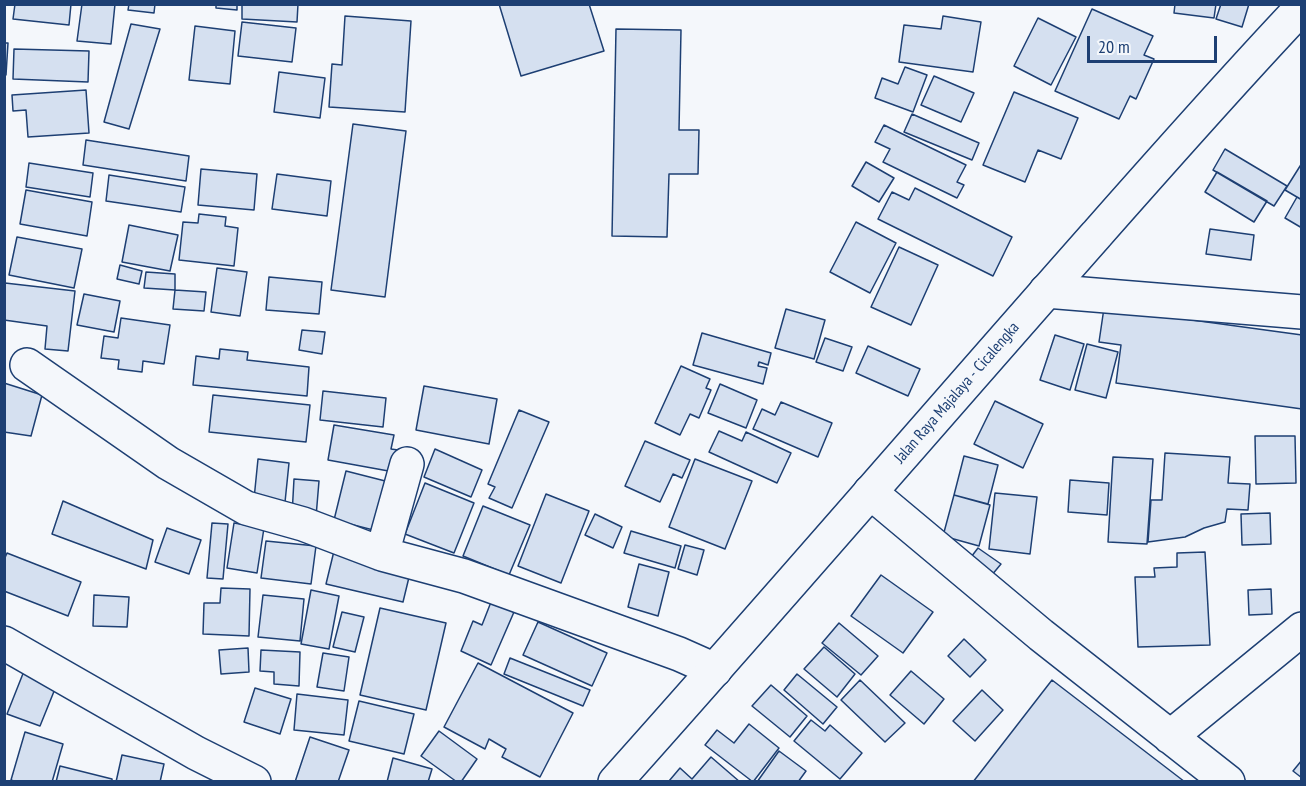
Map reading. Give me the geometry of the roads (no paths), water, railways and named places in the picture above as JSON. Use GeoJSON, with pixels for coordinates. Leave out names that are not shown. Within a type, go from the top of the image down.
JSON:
{"type":"FeatureCollection","features":[{"type":"Feature","properties":{"kind":"street","name":"Jalan Raya Majalaya - Cicalengka"},"geometry":{"type":"LineString","coordinates":[[615,782],[1046,291],[1239,74],[1302,7]]}},
{"type":"Feature","properties":{"kind":"street"},"geometry":{"type":"LineString","coordinates":[[1046,291],[1302,312]]}},
{"type":"Feature","properties":{"kind":"street"},"geometry":{"type":"LineString","coordinates":[[27,365],[168,463],[246,508],[303,524],[382,554],[464,576],[680,654],[715,670]]}},
{"type":"Feature","properties":{"kind":"street"},"geometry":{"type":"LineString","coordinates":[[382,554],[407,464]]}},
{"type":"Feature","properties":{"kind":"street"},"geometry":{"type":"LineString","coordinates":[[870,492],[1041,635],[1228,782]]}},
{"type":"Feature","properties":{"kind":"street"},"geometry":{"type":"LineString","coordinates":[[1170,737],[1302,629]]}},
{"type":"Feature","properties":{"kind":"street"},"geometry":{"type":"LineString","coordinates":[[4,643],[196,753],[254,782]]}}]}
